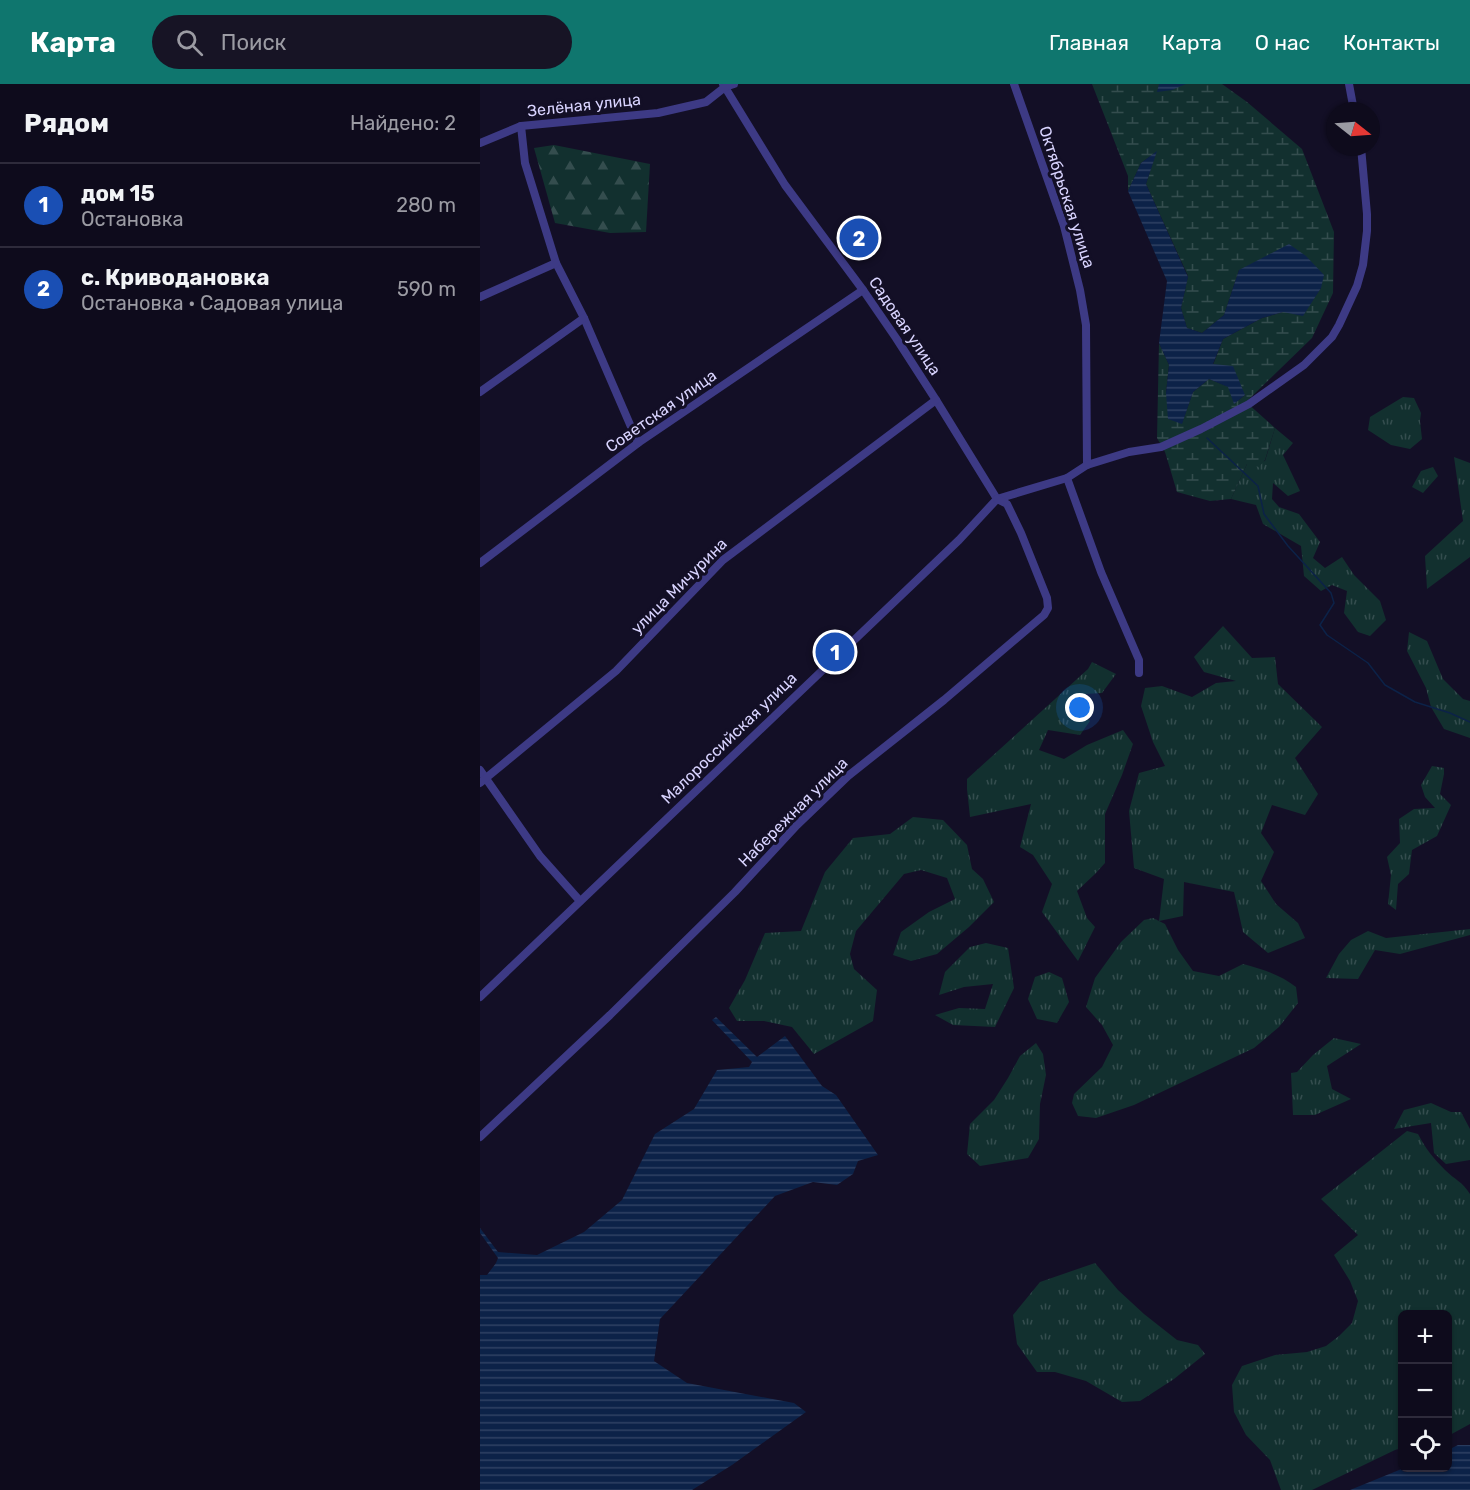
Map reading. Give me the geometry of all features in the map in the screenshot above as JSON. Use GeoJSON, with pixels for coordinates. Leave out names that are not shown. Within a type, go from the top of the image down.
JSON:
{"type":"FeatureCollection","features":[{"type":"Feature","properties":{"kind":"street","name":"Октябрьская улица"},"geometry":{"type":"LineString","coordinates":[[1014,84],[1064,226],[1080,290],[1087,348],[1087,465]]}},
{"type":"Feature","properties":{"kind":"street"},"geometry":{"type":"LineString","coordinates":[[1349,84],[1352,102]]}},
{"type":"Feature","properties":{"kind":"street","name":"Зелёная улица"},"geometry":{"type":"LineString","coordinates":[[480,143],[521,126],[658,113],[706,102],[727,85]]}},
{"type":"Feature","properties":{"kind":"street","name":"Садовая улица"},"geometry":{"type":"LineString","coordinates":[[727,85],[785,185],[863,290],[936,400],[996,499]]}},
{"type":"Feature","properties":{"kind":"street"},"geometry":{"type":"LineString","coordinates":[[521,126],[525,163],[556,263],[584,318],[638,443]]}},
{"type":"Feature","properties":{"kind":"street"},"geometry":{"type":"LineString","coordinates":[[996,499],[1068,478],[1087,465],[1128,452],[1161,447],[1202,429],[1249,404],[1304,365],[1332,337],[1357,286],[1363,265],[1367,214],[1362,156]]}},
{"type":"Feature","properties":{"kind":"street"},"geometry":{"type":"LineString","coordinates":[[480,297],[556,263]]}},
{"type":"Feature","properties":{"kind":"street","name":"Советская улица"},"geometry":{"type":"LineString","coordinates":[[480,563],[638,443],[863,290]]}},
{"type":"Feature","properties":{"kind":"street"},"geometry":{"type":"LineString","coordinates":[[480,392],[584,318]]}},
{"type":"Feature","properties":{"kind":"street","name":"улица Мичурина"},"geometry":{"type":"LineString","coordinates":[[483,781],[616,670],[723,560],[936,400]]}},
{"type":"Feature","properties":{"kind":"street"},"geometry":{"type":"LineString","coordinates":[[1068,478],[1101,572],[1139,660],[1139,673]]}},
{"type":"Feature","properties":{"kind":"street","name":"Малороссийская улица"},"geometry":{"type":"LineString","coordinates":[[480,997],[959,540],[996,499]]}},
{"type":"Feature","properties":{"kind":"street","name":"Набережная улица"},"geometry":{"type":"LineString","coordinates":[[480,1137],[610,1015],[848,776],[944,700],[1044,615],[1048,608],[1047,598],[1021,533],[1007,504],[996,499]]}},
{"type":"Feature","properties":{"kind":"street"},"geometry":{"type":"LineString","coordinates":[[480,770],[483,781],[540,856],[580,901]]}},
{"type":"Feature","properties":{"kind":"green space"},"geometry":{"type":"Polygon","coordinates":[[[1092,84],[1222,84],[1302,149],[1334,232],[1333,293],[1312,338],[1246,402],[1275,428],[1265,460],[1259,467],[1247,464],[1231,499],[1210,501],[1177,492],[1165,452],[1157,438],[1159,343],[1169,365],[1166,393],[1182,423],[1193,392],[1209,379],[1229,387],[1235,403],[1245,395],[1213,365],[1223,339],[1262,318],[1312,301],[1321,288],[1239,270],[1224,315],[1202,333],[1187,328],[1181,308],[1188,276],[1146,184],[1156,152],[1141,163],[1128,191],[1128,176],[1092,84]]]}},
{"type":"Feature","properties":{"kind":"green space"},"geometry":{"type":"Polygon","coordinates":[[[554,145],[650,164],[646,232],[610,233],[555,223],[534,148],[554,145]]]}},
{"type":"Feature","properties":{"kind":"green space"},"geometry":{"type":"Polygon","coordinates":[[[1403,397],[1414,398],[1421,413],[1422,439],[1410,449],[1391,445],[1368,430],[1370,417],[1403,397]]]}},
{"type":"Feature","properties":{"kind":"green space"},"geometry":{"type":"Polygon","coordinates":[[[1275,428],[1293,443],[1283,455],[1300,491],[1288,496],[1273,483],[1272,499],[1279,507],[1299,514],[1320,542],[1313,558],[1325,568],[1342,557],[1354,575],[1380,601],[1386,620],[1370,636],[1358,632],[1344,613],[1347,591],[1332,585],[1321,591],[1304,576],[1301,546],[1263,524],[1256,505],[1231,499],[1247,464],[1265,461],[1275,428]]]}},
{"type":"Feature","properties":{"kind":"green space"},"geometry":{"type":"Polygon","coordinates":[[[1454,457],[1470,463],[1470,557],[1427,589],[1425,556],[1463,521],[1454,457]]]}},
{"type":"Feature","properties":{"kind":"green space"},"geometry":{"type":"Polygon","coordinates":[[[1433,467],[1438,476],[1423,493],[1412,487],[1421,471],[1433,467]]]}},
{"type":"Feature","properties":{"kind":"green space"},"geometry":{"type":"Polygon","coordinates":[[[1223,626],[1252,658],[1275,657],[1278,684],[1322,727],[1295,758],[1318,794],[1305,815],[1272,805],[1261,833],[1274,852],[1261,881],[1276,904],[1298,923],[1305,938],[1268,953],[1243,932],[1234,892],[1184,882],[1183,916],[1159,921],[1164,879],[1134,868],[1129,811],[1139,773],[1165,766],[1153,742],[1141,706],[1145,688],[1162,686],[1192,697],[1216,683],[1236,681],[1204,672],[1194,657],[1223,626]]]}},
{"type":"Feature","properties":{"kind":"green space"},"geometry":{"type":"Polygon","coordinates":[[[1409,632],[1427,641],[1443,679],[1463,699],[1470,701],[1470,738],[1444,729],[1431,707],[1426,688],[1407,651],[1409,632]]]}},
{"type":"Feature","properties":{"kind":"green space"},"geometry":{"type":"Polygon","coordinates":[[[1092,662],[1116,674],[1102,693],[1085,694],[1080,712],[1090,721],[1080,735],[1048,730],[1039,750],[1064,759],[1087,745],[1123,730],[1133,744],[1105,814],[1105,863],[1077,891],[1087,918],[1095,927],[1078,961],[1042,912],[1052,884],[1033,855],[1020,847],[1031,804],[970,817],[967,779],[1088,669],[1092,662]]]}},
{"type":"Feature","properties":{"kind":"green space"},"geometry":{"type":"Polygon","coordinates":[[[1432,766],[1444,768],[1440,794],[1451,805],[1437,836],[1412,850],[1409,874],[1398,884],[1396,910],[1388,904],[1391,875],[1387,857],[1400,843],[1399,819],[1414,809],[1435,808],[1425,797],[1421,785],[1432,766]]]}},
{"type":"Feature","properties":{"kind":"green space"},"geometry":{"type":"Polygon","coordinates":[[[913,817],[943,820],[967,845],[972,869],[983,879],[994,902],[937,954],[911,961],[893,955],[901,932],[929,912],[955,899],[947,878],[921,870],[904,874],[856,931],[850,954],[854,969],[877,990],[873,1021],[814,1054],[792,1027],[764,1021],[737,1021],[729,1008],[745,980],[765,933],[801,931],[825,872],[853,838],[890,834],[913,817]]]}},
{"type":"Feature","properties":{"kind":"green space"},"geometry":{"type":"Polygon","coordinates":[[[1153,918],[1165,924],[1178,950],[1193,971],[1219,976],[1243,964],[1257,968],[1278,976],[1296,987],[1298,1003],[1279,1027],[1254,1048],[1134,1105],[1096,1118],[1078,1116],[1072,1103],[1074,1094],[1102,1067],[1113,1045],[1102,1025],[1086,1007],[1095,978],[1121,942],[1144,920],[1153,918]]]}},
{"type":"Feature","properties":{"kind":"green space"},"geometry":{"type":"Polygon","coordinates":[[[1470,929],[1470,935],[1400,954],[1375,950],[1358,979],[1326,978],[1339,954],[1351,940],[1368,931],[1386,938],[1470,929]]]}},
{"type":"Feature","properties":{"kind":"green space"},"geometry":{"type":"Polygon","coordinates":[[[986,943],[1008,948],[1014,988],[995,1027],[953,1025],[935,1015],[959,1008],[985,1009],[993,984],[964,987],[939,995],[945,972],[970,947],[986,943]]]}},
{"type":"Feature","properties":{"kind":"green space"},"geometry":{"type":"Polygon","coordinates":[[[1049,972],[1062,978],[1069,1002],[1057,1023],[1037,1019],[1028,999],[1035,977],[1049,972]]]}},
{"type":"Feature","properties":{"kind":"green space"},"geometry":{"type":"Polygon","coordinates":[[[1334,1038],[1361,1044],[1327,1066],[1332,1089],[1351,1099],[1315,1115],[1293,1115],[1291,1073],[1297,1072],[1334,1038]]]}},
{"type":"Feature","properties":{"kind":"green space"},"geometry":{"type":"Polygon","coordinates":[[[1036,1043],[1043,1054],[1046,1075],[1040,1104],[1039,1139],[1028,1158],[980,1166],[967,1154],[970,1124],[994,1100],[1020,1056],[1036,1043]]]}},
{"type":"Feature","properties":{"kind":"green space"},"geometry":{"type":"Polygon","coordinates":[[[1431,1103],[1451,1112],[1461,1112],[1470,1129],[1470,1160],[1446,1164],[1434,1153],[1431,1123],[1394,1129],[1404,1110],[1431,1103]]]}},
{"type":"Feature","properties":{"kind":"green space"},"geometry":{"type":"Polygon","coordinates":[[[1407,1131],[1418,1134],[1437,1162],[1470,1194],[1470,1424],[1452,1434],[1452,1310],[1398,1310],[1398,1449],[1312,1490],[1281,1490],[1270,1460],[1246,1435],[1234,1412],[1232,1385],[1242,1366],[1275,1355],[1307,1352],[1326,1346],[1352,1323],[1358,1301],[1350,1281],[1334,1255],[1358,1235],[1321,1199],[1407,1131]]]}},
{"type":"Feature","properties":{"kind":"green space"},"geometry":{"type":"Polygon","coordinates":[[[1095,1263],[1118,1290],[1144,1314],[1177,1340],[1198,1345],[1205,1354],[1174,1379],[1140,1401],[1122,1402],[1086,1381],[1055,1372],[1037,1372],[1017,1344],[1013,1315],[1040,1282],[1095,1263]]]}},
{"type":"Feature","properties":{"kind":"water"},"geometry":{"type":"Polygon","coordinates":[[[1159,84],[1186,84],[1172,90],[1157,92],[1159,84]]]}},
{"type":"Feature","properties":{"kind":"water"},"geometry":{"type":"Polygon","coordinates":[[[1157,151],[1146,184],[1188,277],[1181,308],[1187,328],[1202,333],[1224,315],[1239,270],[1289,244],[1306,256],[1324,275],[1321,288],[1303,316],[1283,312],[1262,318],[1223,339],[1213,364],[1233,366],[1245,395],[1234,404],[1228,387],[1209,379],[1193,392],[1182,424],[1168,419],[1166,393],[1169,365],[1159,343],[1167,281],[1128,191],[1141,163],[1157,151]]]}},
{"type":"Feature","properties":{"kind":"water"},"geometry":{"type":"Polygon","coordinates":[[[716,1017],[757,1057],[785,1036],[822,1086],[836,1095],[878,1155],[858,1161],[853,1174],[837,1185],[813,1182],[775,1196],[660,1319],[654,1361],[687,1383],[794,1403],[806,1412],[732,1465],[692,1490],[480,1490],[480,1275],[487,1275],[498,1258],[480,1233],[480,1228],[498,1252],[537,1255],[584,1232],[622,1200],[655,1134],[694,1109],[717,1070],[749,1067],[752,1062],[712,1020],[716,1017]]]}},
{"type":"Feature","properties":{"kind":"water"},"geometry":{"type":"Polygon","coordinates":[[[1458,1445],[1470,1445],[1470,1490],[1350,1490],[1398,1470],[1452,1472],[1452,1448],[1458,1445]]]}},
{"type":"Feature","properties":{"kind":"waterway"},"geometry":{"type":"LineString","coordinates":[[1207,438],[1258,486],[1264,514],[1288,546],[1331,593],[1334,603],[1320,625],[1327,635],[1368,663],[1385,685],[1415,702],[1470,722]]}},
{"type":"Feature","properties":{"kind":"place","name":"с. Криводановка"},"geometry":{"type":"Point","coordinates":[859,238]}},
{"type":"Feature","properties":{"kind":"place","name":"дом 15"},"geometry":{"type":"Point","coordinates":[835,652]}}]}
